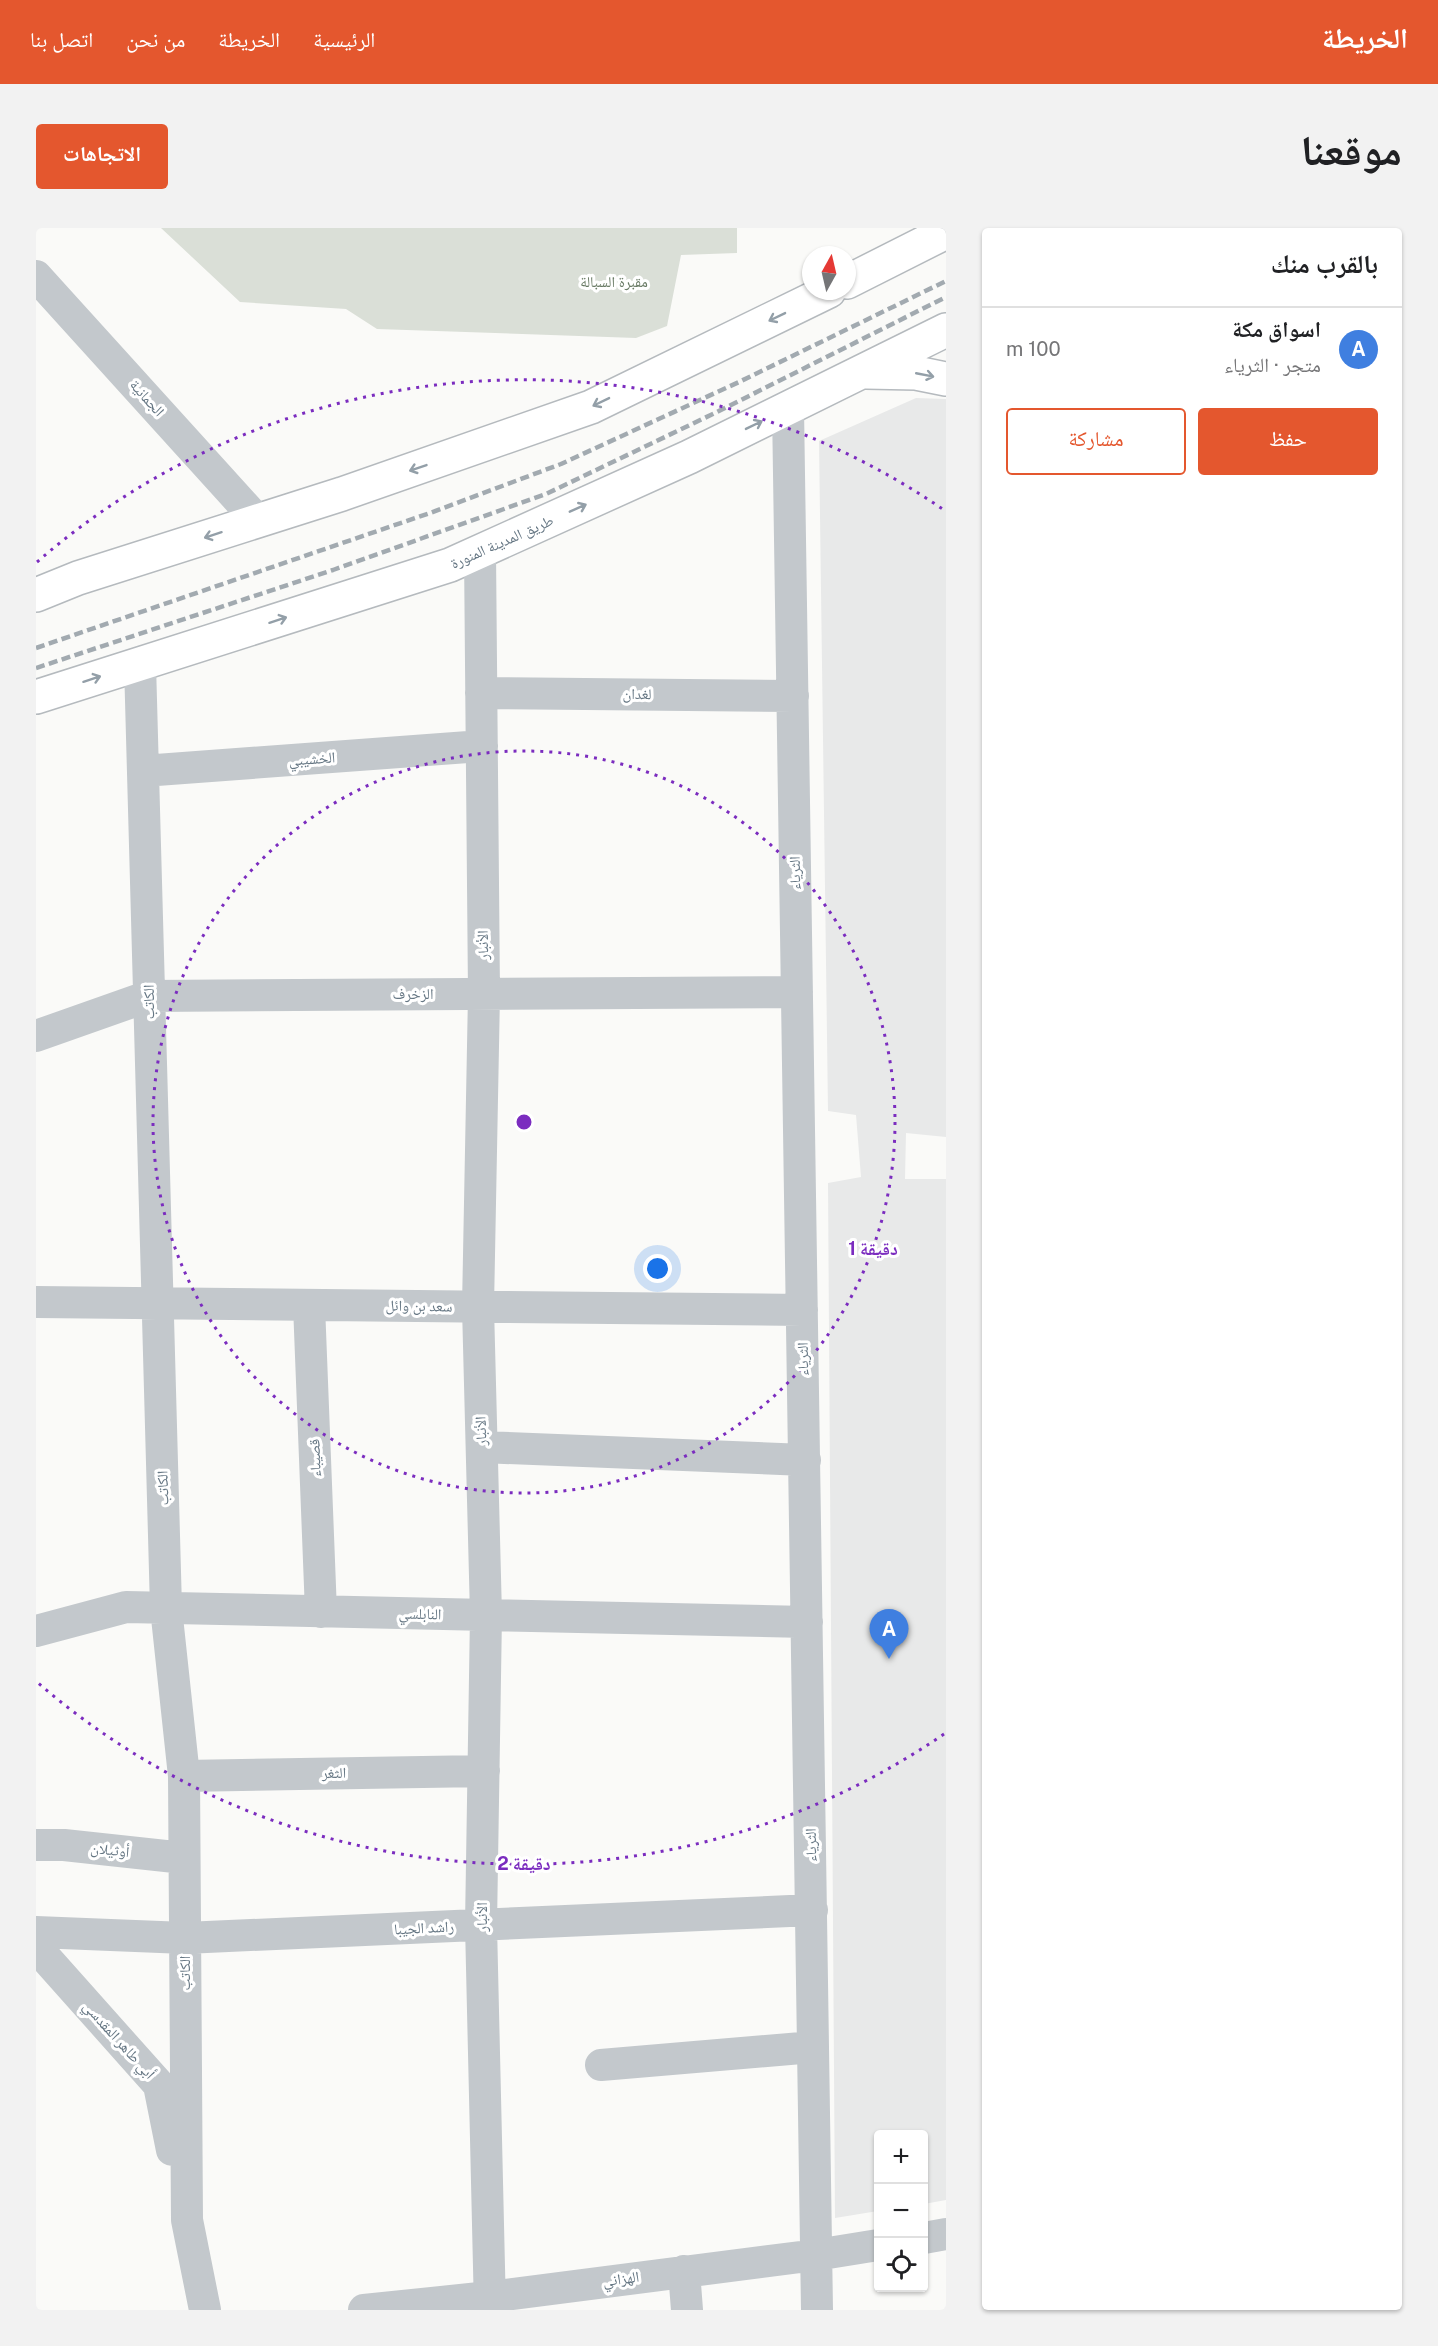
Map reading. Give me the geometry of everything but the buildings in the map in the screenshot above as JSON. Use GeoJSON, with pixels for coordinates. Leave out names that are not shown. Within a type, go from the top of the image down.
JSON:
{"type":"FeatureCollection","features":[{"type":"Feature","properties":{"kind":"main road"},"geometry":{"type":"LineString","coordinates":[[856,272],[906,228]]}},
{"type":"Feature","properties":{"kind":"main road"},"geometry":{"type":"LineString","coordinates":[[856,277],[946,232]]}},
{"type":"Feature","properties":{"kind":"main road"},"geometry":{"type":"LineString","coordinates":[[36,595],[78,578],[258,521],[591,407],[810,300]]}},
{"type":"Feature","properties":{"kind":"main road","name":"طريق المدينة المنورة"},"geometry":{"type":"LineString","coordinates":[[36,697],[450,566],[689,457],[946,330]]}},
{"type":"Feature","properties":{"kind":"main road"},"geometry":{"type":"LineString","coordinates":[[861,372],[916,373],[946,380]]}},
{"type":"Feature","properties":{"kind":"street","name":"الجمانية"},"geometry":{"type":"LineString","coordinates":[[36,276],[258,521]]}},
{"type":"Feature","properties":{"kind":"street","name":"الثرياء"},"geometry":{"type":"LineString","coordinates":[[788,408],[817,2310]]}},
{"type":"Feature","properties":{"kind":"street","name":"الأنبار"},"geometry":{"type":"LineString","coordinates":[[480,552],[484,994],[478,1307],[486,1615],[481,1925],[489,2303]]}},
{"type":"Feature","properties":{"kind":"street","name":"الكاتب"},"geometry":{"type":"LineString","coordinates":[[140,664],[166,1608],[184,1776],[187,2220],[205,2310]]}},
{"type":"Feature","properties":{"kind":"street","name":"لغدان"},"geometry":{"type":"LineString","coordinates":[[482,693],[792,696]]}},
{"type":"Feature","properties":{"kind":"street","name":"الخشيبي"},"geometry":{"type":"LineString","coordinates":[[143,771],[482,746]]}},
{"type":"Feature","properties":{"kind":"street","name":"الزخرف"},"geometry":{"type":"LineString","coordinates":[[36,1036],[149,996],[797,992]]}},
{"type":"Feature","properties":{"kind":"street","name":"سعد بن وائل"},"geometry":{"type":"LineString","coordinates":[[36,1302],[802,1310]]}},
{"type":"Feature","properties":{"kind":"street","name":"قصيباء"},"geometry":{"type":"LineString","coordinates":[[309,1305],[321,1612]]}},
{"type":"Feature","properties":{"kind":"street"},"geometry":{"type":"LineString","coordinates":[[482,1447],[805,1460]]}},
{"type":"Feature","properties":{"kind":"street","name":"النابلسي"},"geometry":{"type":"LineString","coordinates":[[36,1631],[126,1608],[807,1622]]}},
{"type":"Feature","properties":{"kind":"street","name":"الثغر"},"geometry":{"type":"LineString","coordinates":[[184,1776],[484,1771]]}},
{"type":"Feature","properties":{"kind":"street","name":"أوثيلان"},"geometry":{"type":"LineString","coordinates":[[36,1845],[64,1845],[184,1858]]}},
{"type":"Feature","properties":{"kind":"street","name":"راشد الجيبا"},"geometry":{"type":"LineString","coordinates":[[36,1932],[184,1938],[812,1910]]}},
{"type":"Feature","properties":{"kind":"street","name":"أبي طاهر المقدسي"},"geometry":{"type":"LineString","coordinates":[[36,1947],[159,2085],[187,2220]]}},
{"type":"Feature","properties":{"kind":"street"},"geometry":{"type":"LineString","coordinates":[[602,2065],[813,2047]]}},
{"type":"Feature","properties":{"kind":"street"},"geometry":{"type":"LineString","coordinates":[[928,2237],[946,2234]]}},
{"type":"Feature","properties":{"kind":"street","name":"الهزاني"},"geometry":{"type":"LineString","coordinates":[[364,2310],[489,2303],[684,2271],[874,2246]]}},
{"type":"Feature","properties":{"kind":"street"},"geometry":{"type":"LineString","coordinates":[[684,2271],[687,2310]]}},
{"type":"Feature","properties":{"kind":"shaded area"},"geometry":{"type":"Polygon","coordinates":[[[916,398],[946,399],[946,1137],[906,1133],[905,1179],[946,1179],[946,2200],[928,2203],[928,2130],[874,2130],[874,2212],[835,2218],[828,1183],[861,1177],[856,1115],[828,1111],[819,441],[916,398]]]}},
{"type":"Feature","properties":{"kind":"green space","name":"مقبرة السبالة"},"geometry":{"type":"Polygon","coordinates":[[[161,228],[737,228],[737,253],[681,255],[667,326],[636,338],[377,329],[346,309],[240,302],[161,228]]]}},
{"type":"Feature","properties":{"kind":"railway"},"geometry":{"type":"LineString","coordinates":[[36,648],[430,513],[561,464],[739,382],[946,281]]}},
{"type":"Feature","properties":{"kind":"railway"},"geometry":{"type":"LineString","coordinates":[[36,668],[333,570],[546,494],[717,412],[946,297]]}},
{"type":"Feature","properties":{"kind":"place","name":"اسواق مكة"},"geometry":{"type":"Point","coordinates":[889,1659]}}]}
